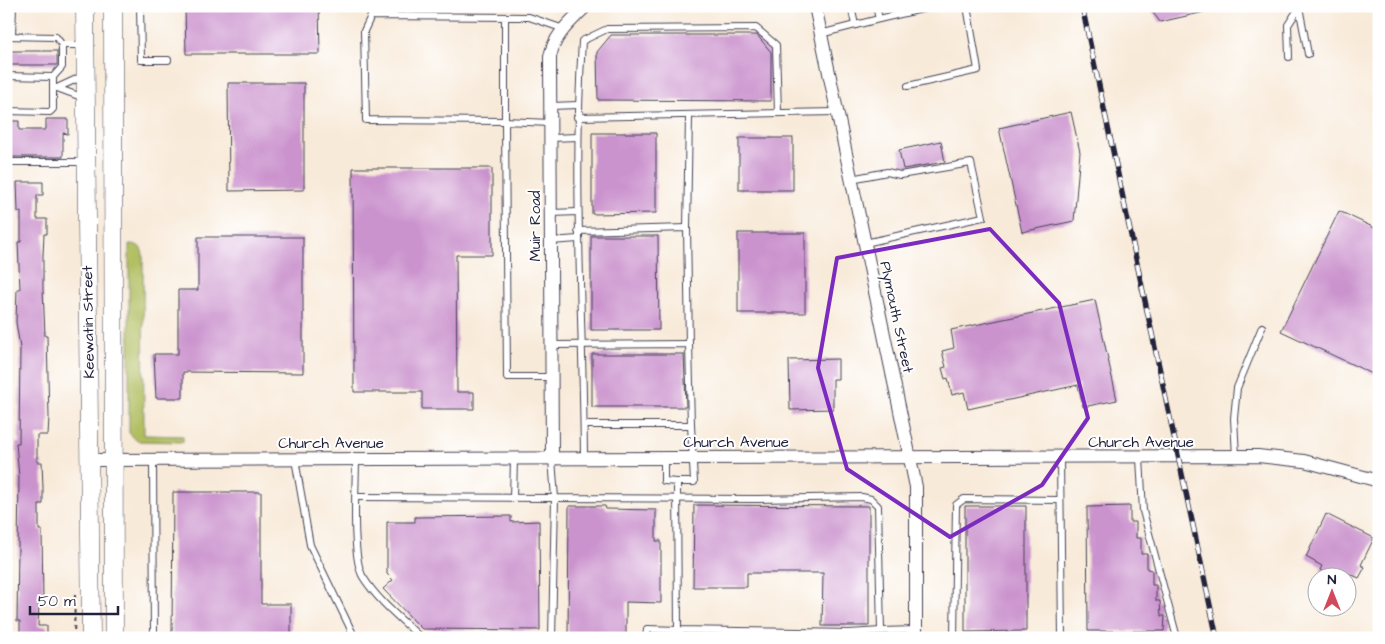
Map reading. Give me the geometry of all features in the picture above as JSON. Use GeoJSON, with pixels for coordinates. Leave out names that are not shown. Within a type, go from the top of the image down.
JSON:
{"type":"FeatureCollection","features":[{"type":"Feature","properties":{"kind":"main road","name":"Keewatin Street"},"geometry":{"type":"LineString","coordinates":[[85,6],[91,638]]}},
{"type":"Feature","properties":{"kind":"main road","name":"Keewatin Street"},"geometry":{"type":"LineString","coordinates":[[113,6],[114,638]]}},
{"type":"Feature","properties":{"kind":"street","name":"Muir Road"},"geometry":{"type":"LineString","coordinates":[[552,459],[550,106],[552,44],[586,6]]}},
{"type":"Feature","properties":{"kind":"street","name":"Plymouth Street"},"geometry":{"type":"LineString","coordinates":[[814,6],[916,487],[916,634]]}},
{"type":"Feature","properties":{"kind":"street","name":"Church Avenue"},"geometry":{"type":"LineString","coordinates":[[90,460],[1140,458],[1258,456],[1304,461],[1379,481]]}},
{"type":"Feature","properties":{"kind":"lane"},"geometry":{"type":"LineString","coordinates":[[6,76],[52,77],[62,67],[62,45],[56,37],[9,36],[13,6]]}},
{"type":"Feature","properties":{"kind":"lane"},"geometry":{"type":"LineString","coordinates":[[140,6],[141,60],[168,60]]}},
{"type":"Feature","properties":{"kind":"lane"},"geometry":{"type":"LineString","coordinates":[[370,6],[370,16],[364,30],[366,120],[550,123]]}},
{"type":"Feature","properties":{"kind":"lane"},"geometry":{"type":"LineString","coordinates":[[851,6],[855,26]]}},
{"type":"Feature","properties":{"kind":"lane"},"geometry":{"type":"LineString","coordinates":[[876,6],[880,19]]}},
{"type":"Feature","properties":{"kind":"lane"},"geometry":{"type":"LineString","coordinates":[[820,34],[855,26],[910,9],[934,6]]}},
{"type":"Feature","properties":{"kind":"lane"},"geometry":{"type":"LineString","coordinates":[[908,86],[978,70],[967,6]]}},
{"type":"Feature","properties":{"kind":"lane"},"geometry":{"type":"LineString","coordinates":[[1299,7],[1308,54]]}},
{"type":"Feature","properties":{"kind":"lane"},"geometry":{"type":"LineString","coordinates":[[1290,57],[1288,25],[1299,7]]}},
{"type":"Feature","properties":{"kind":"lane"},"geometry":{"type":"LineString","coordinates":[[370,16],[529,17],[564,29]]}},
{"type":"Feature","properties":{"kind":"lane"},"geometry":{"type":"LineString","coordinates":[[505,17],[506,377],[552,377]]}},
{"type":"Feature","properties":{"kind":"lane"},"geometry":{"type":"LineString","coordinates":[[584,459],[580,345],[577,117],[582,41],[607,29],[756,28],[776,45],[778,113]]}},
{"type":"Feature","properties":{"kind":"lane"},"geometry":{"type":"LineString","coordinates":[[62,45],[85,45]]}},
{"type":"Feature","properties":{"kind":"lane"},"geometry":{"type":"LineString","coordinates":[[55,88],[86,74]]}},
{"type":"Feature","properties":{"kind":"lane"},"geometry":{"type":"LineString","coordinates":[[6,111],[50,112],[55,88],[52,77]]}},
{"type":"Feature","properties":{"kind":"lane"},"geometry":{"type":"LineString","coordinates":[[55,88],[86,100]]}},
{"type":"Feature","properties":{"kind":"lane"},"geometry":{"type":"LineString","coordinates":[[550,106],[578,105]]}},
{"type":"Feature","properties":{"kind":"lane"},"geometry":{"type":"LineString","coordinates":[[577,117],[689,117],[837,112]]}},
{"type":"Feature","properties":{"kind":"lane"},"geometry":{"type":"LineString","coordinates":[[664,459],[664,481],[694,482],[689,344],[689,117]]}},
{"type":"Feature","properties":{"kind":"lane"},"geometry":{"type":"LineString","coordinates":[[550,138],[578,137]]}},
{"type":"Feature","properties":{"kind":"lane"},"geometry":{"type":"LineString","coordinates":[[6,162],[86,162]]}},
{"type":"Feature","properties":{"kind":"lane"},"geometry":{"type":"LineString","coordinates":[[851,179],[887,172],[900,175],[971,163],[983,217],[865,243]]}},
{"type":"Feature","properties":{"kind":"lane"},"geometry":{"type":"LineString","coordinates":[[551,213],[578,212]]}},
{"type":"Feature","properties":{"kind":"lane"},"geometry":{"type":"LineString","coordinates":[[578,231],[688,228]]}},
{"type":"Feature","properties":{"kind":"lane"},"geometry":{"type":"LineString","coordinates":[[551,241],[578,239]]}},
{"type":"Feature","properties":{"kind":"lane"},"geometry":{"type":"LineString","coordinates":[[1236,457],[1234,418],[1237,388],[1262,327]]}},
{"type":"Feature","properties":{"kind":"lane"},"geometry":{"type":"LineString","coordinates":[[552,345],[689,344]]}},
{"type":"Feature","properties":{"kind":"lane"},"geometry":{"type":"LineString","coordinates":[[584,425],[691,425]]}},
{"type":"Feature","properties":{"kind":"lane"},"geometry":{"type":"LineString","coordinates":[[1060,458],[1062,638]]}},
{"type":"Feature","properties":{"kind":"lane"},"geometry":{"type":"LineString","coordinates":[[1140,458],[1143,511],[1176,634],[1174,638]]}},
{"type":"Feature","properties":{"kind":"lane"},"geometry":{"type":"LineString","coordinates":[[153,459],[154,638]]}},
{"type":"Feature","properties":{"kind":"lane"},"geometry":{"type":"LineString","coordinates":[[295,459],[310,545],[355,638]]}},
{"type":"Feature","properties":{"kind":"lane"},"geometry":{"type":"LineString","coordinates":[[356,459],[357,554],[362,575],[381,601],[421,638]]}},
{"type":"Feature","properties":{"kind":"lane"},"geometry":{"type":"LineString","coordinates":[[513,498],[514,459]]}},
{"type":"Feature","properties":{"kind":"lane"},"geometry":{"type":"LineString","coordinates":[[552,459],[554,498],[552,638]]}},
{"type":"Feature","properties":{"kind":"lane"},"geometry":{"type":"LineString","coordinates":[[677,482],[678,630]]}},
{"type":"Feature","properties":{"kind":"lane"},"geometry":{"type":"LineString","coordinates":[[356,498],[676,499],[862,497],[871,499],[878,506],[881,631]]}},
{"type":"Feature","properties":{"kind":"lane"},"geometry":{"type":"LineString","coordinates":[[954,638],[956,505],[964,500],[1060,500]]}},
{"type":"Feature","properties":{"kind":"lane"},"geometry":{"type":"LineString","coordinates":[[646,638],[647,629],[881,631],[916,634]]}},
{"type":"Feature","properties":{"kind":"highlighted area"},"geometry":{"type":"Polygon","coordinates":[[[990,229],[1059,303],[1088,418],[1042,485],[950,537],[847,469],[818,368],[837,258],[990,229]]]}},
{"type":"Feature","properties":{"kind":"green space"},"geometry":{"type":"Polygon","coordinates":[[[129,244],[138,246],[143,254],[144,435],[183,436],[183,442],[137,441],[129,433],[129,244]]]}},
{"type":"Feature","properties":{"kind":"building"},"geometry":{"type":"Polygon","coordinates":[[[185,6],[319,6],[320,54],[186,54],[185,6]]]}},
{"type":"Feature","properties":{"kind":"building"},"geometry":{"type":"Polygon","coordinates":[[[1148,6],[1213,6],[1213,10],[1160,22],[1148,6]]]}},
{"type":"Feature","properties":{"kind":"building"},"geometry":{"type":"Polygon","coordinates":[[[611,35],[757,35],[771,52],[771,101],[598,100],[597,52],[611,35]]]}},
{"type":"Feature","properties":{"kind":"building"},"geometry":{"type":"Polygon","coordinates":[[[6,51],[57,51],[57,65],[6,65],[6,51]]]}},
{"type":"Feature","properties":{"kind":"building"},"geometry":{"type":"Polygon","coordinates":[[[228,83],[304,83],[304,190],[229,191],[228,83]]]}},
{"type":"Feature","properties":{"kind":"building"},"geometry":{"type":"Polygon","coordinates":[[[1071,112],[1080,152],[1074,221],[1022,232],[999,128],[1071,112]]]}},
{"type":"Feature","properties":{"kind":"building"},"geometry":{"type":"Polygon","coordinates":[[[46,119],[68,119],[68,134],[63,133],[63,157],[7,157],[7,121],[19,121],[19,130],[44,130],[46,129],[46,119]]]}},
{"type":"Feature","properties":{"kind":"building"},"geometry":{"type":"Polygon","coordinates":[[[592,133],[656,133],[656,213],[592,214],[592,133]]]}},
{"type":"Feature","properties":{"kind":"building"},"geometry":{"type":"Polygon","coordinates":[[[739,138],[793,138],[793,190],[739,190],[739,138]]]}},
{"type":"Feature","properties":{"kind":"building"},"geometry":{"type":"Polygon","coordinates":[[[941,141],[945,162],[903,169],[899,150],[941,141]]]}},
{"type":"Feature","properties":{"kind":"building"},"geometry":{"type":"Polygon","coordinates":[[[353,168],[492,168],[492,255],[456,255],[457,392],[474,392],[474,409],[422,409],[422,392],[354,392],[353,168]]]}},
{"type":"Feature","properties":{"kind":"building"},"geometry":{"type":"Polygon","coordinates":[[[17,182],[43,182],[43,195],[37,195],[37,219],[47,219],[47,234],[44,234],[43,289],[45,336],[47,336],[49,417],[48,435],[37,435],[37,462],[42,462],[43,488],[43,504],[39,504],[39,530],[42,530],[43,603],[39,603],[38,626],[47,626],[47,638],[20,638],[20,621],[17,621],[19,477],[16,443],[19,443],[20,348],[16,322],[17,289],[20,289],[18,242],[21,242],[21,212],[18,212],[17,182]]]}},
{"type":"Feature","properties":{"kind":"building"},"geometry":{"type":"Polygon","coordinates":[[[1339,211],[1379,230],[1379,377],[1281,331],[1339,211]]]}},
{"type":"Feature","properties":{"kind":"building"},"geometry":{"type":"Polygon","coordinates":[[[738,233],[805,233],[805,313],[738,313],[738,233]]]}},
{"type":"Feature","properties":{"kind":"building"},"geometry":{"type":"Polygon","coordinates":[[[591,236],[658,236],[659,330],[591,330],[591,236]]]}},
{"type":"Feature","properties":{"kind":"building"},"geometry":{"type":"Polygon","coordinates":[[[198,237],[303,237],[303,373],[183,372],[183,398],[156,398],[154,354],[178,354],[178,290],[198,290],[198,237]]]}},
{"type":"Feature","properties":{"kind":"building"},"geometry":{"type":"Polygon","coordinates":[[[1095,300],[1117,400],[1083,407],[1078,385],[968,409],[964,392],[952,395],[948,378],[945,379],[942,368],[946,367],[942,351],[954,348],[951,330],[1095,300]]]}},
{"type":"Feature","properties":{"kind":"building"},"geometry":{"type":"Polygon","coordinates":[[[592,354],[684,354],[686,407],[592,407],[592,354]]]}},
{"type":"Feature","properties":{"kind":"building"},"geometry":{"type":"Polygon","coordinates":[[[838,359],[838,379],[833,379],[833,409],[790,410],[789,360],[838,359]]]}},
{"type":"Feature","properties":{"kind":"building"},"geometry":{"type":"Polygon","coordinates":[[[173,492],[261,492],[261,604],[291,604],[291,638],[172,638],[173,492]]]}},
{"type":"Feature","properties":{"kind":"building"},"geometry":{"type":"Polygon","coordinates":[[[694,505],[869,506],[869,626],[822,626],[823,573],[747,573],[747,587],[693,587],[694,505]]]}},
{"type":"Feature","properties":{"kind":"building"},"geometry":{"type":"Polygon","coordinates":[[[569,506],[605,506],[606,509],[656,510],[656,541],[661,541],[661,603],[626,602],[626,638],[568,638],[569,506]]]}},
{"type":"Feature","properties":{"kind":"building"},"geometry":{"type":"Polygon","coordinates":[[[965,506],[1026,506],[1026,631],[965,632],[965,506]]]}},
{"type":"Feature","properties":{"kind":"building"},"geometry":{"type":"Polygon","coordinates":[[[1130,506],[1130,522],[1136,522],[1136,538],[1141,538],[1141,554],[1147,554],[1147,569],[1152,570],[1152,585],[1156,585],[1156,601],[1160,601],[1161,616],[1165,616],[1164,631],[1088,631],[1087,507],[1130,506]]]}},
{"type":"Feature","properties":{"kind":"building"},"geometry":{"type":"Polygon","coordinates":[[[1326,514],[1374,538],[1361,565],[1365,567],[1359,578],[1358,566],[1322,566],[1306,557],[1326,514]]]}},
{"type":"Feature","properties":{"kind":"building"},"geometry":{"type":"Polygon","coordinates":[[[511,516],[511,522],[539,521],[540,630],[422,629],[383,589],[393,580],[387,574],[387,522],[415,522],[415,517],[511,516]]]}},
{"type":"Feature","properties":{"kind":"railway"},"geometry":{"type":"LineString","coordinates":[[1082,6],[1217,638]]}}]}
